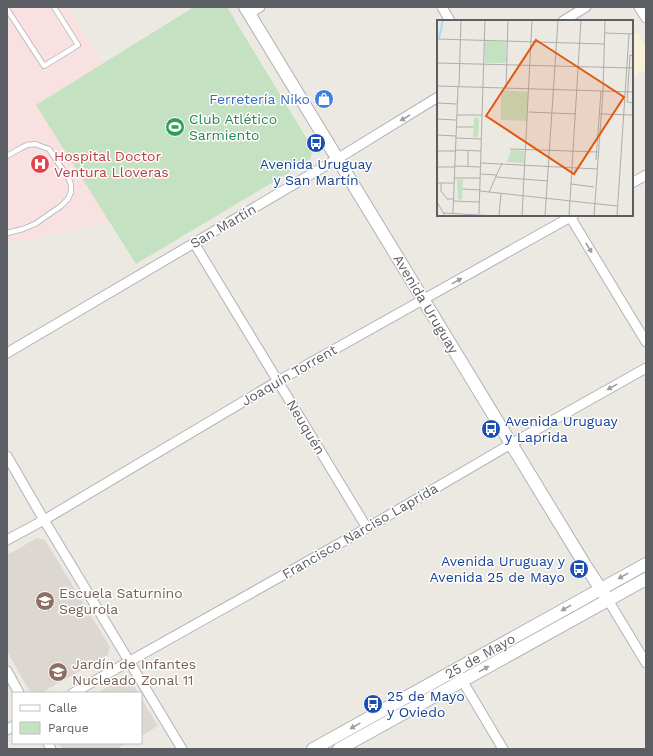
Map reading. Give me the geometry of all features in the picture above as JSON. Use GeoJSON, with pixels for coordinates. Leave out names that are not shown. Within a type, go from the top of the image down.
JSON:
{"type":"FeatureCollection","features":[{"type":"Feature","properties":{"kind":"main road","name":"Avenida Uruguay"},"geometry":{"type":"LineString","coordinates":[[247,10],[511,444],[608,600]]}},
{"type":"Feature","properties":{"kind":"main road","name":"25 de Mayo"},"geometry":{"type":"LineString","coordinates":[[313,749],[646,564]]}},
{"type":"Feature","properties":{"kind":"main road","name":"25 de Mayo"},"geometry":{"type":"LineString","coordinates":[[339,749],[646,579]]}},
{"type":"Feature","properties":{"kind":"street"},"geometry":{"type":"LineString","coordinates":[[247,10],[260,7]]}},
{"type":"Feature","properties":{"kind":"street"},"geometry":{"type":"LineString","coordinates":[[442,7],[449,20]]}},
{"type":"Feature","properties":{"kind":"street"},"geometry":{"type":"LineString","coordinates":[[565,20],[586,7]]}},
{"type":"Feature","properties":{"kind":"street"},"geometry":{"type":"LineString","coordinates":[[639,7],[646,18]]}},
{"type":"Feature","properties":{"kind":"street","name":"San Martín"},"geometry":{"type":"LineString","coordinates":[[7,353],[337,159],[437,98]]}},
{"type":"Feature","properties":{"kind":"street"},"geometry":{"type":"LineString","coordinates":[[633,182],[646,175]]}},
{"type":"Feature","properties":{"kind":"street"},"geometry":{"type":"LineString","coordinates":[[571,216],[646,342]]}},
{"type":"Feature","properties":{"kind":"street","name":"Joaquín Torrent"},"geometry":{"type":"LineString","coordinates":[[7,540],[44,520],[278,381],[571,216]]}},
{"type":"Feature","properties":{"kind":"street","name":"Neuquén"},"geometry":{"type":"LineString","coordinates":[[194,243],[367,528]]}},
{"type":"Feature","properties":{"kind":"street","name":"Francisco Narciso Laprida"},"geometry":{"type":"LineString","coordinates":[[75,692],[367,528],[511,444],[646,368]]}},
{"type":"Feature","properties":{"kind":"street"},"geometry":{"type":"LineString","coordinates":[[7,456],[182,749]]}},
{"type":"Feature","properties":{"kind":"street"},"geometry":{"type":"LineString","coordinates":[[608,600],[646,663]]}},
{"type":"Feature","properties":{"kind":"street"},"geometry":{"type":"LineString","coordinates":[[456,670],[503,749]]}},
{"type":"Feature","properties":{"kind":"street"},"geometry":{"type":"LineString","coordinates":[[7,671],[18,692]]}},
{"type":"Feature","properties":{"kind":"lane"},"geometry":{"type":"LineString","coordinates":[[7,9],[44,66],[78,44],[54,7]]}},
{"type":"Feature","properties":{"kind":"lane"},"geometry":{"type":"LineString","coordinates":[[7,156],[27,145],[35,144],[49,150],[69,179],[71,192],[68,199],[61,206],[35,224],[7,233]]}},
{"type":"Feature","properties":{"kind":"shaded area","name":"Hospital Doctor Ventura Lloveras"},"geometry":{"type":"Polygon","coordinates":[[[7,7],[67,7],[103,64],[37,105],[110,223],[7,243],[7,7]]]}},
{"type":"Feature","properties":{"kind":"shaded area"},"geometry":{"type":"Polygon","coordinates":[[[638,33],[646,47],[646,69],[633,77],[633,36],[638,33]]]}},
{"type":"Feature","properties":{"kind":"shaded area","name":"Escuela Saturnino Segurola"},"geometry":{"type":"Polygon","coordinates":[[[37,538],[45,540],[110,647],[108,655],[43,692],[30,692],[7,651],[7,555],[37,538]]]}},
{"type":"Feature","properties":{"kind":"shaded area"},"geometry":{"type":"Polygon","coordinates":[[[122,679],[131,681],[137,692],[99,692],[122,679]]]}},
{"type":"Feature","properties":{"kind":"shaded area"},"geometry":{"type":"Polygon","coordinates":[[[142,700],[158,726],[142,735],[142,700]]]}},
{"type":"Feature","properties":{"kind":"shaded area"},"geometry":{"type":"Polygon","coordinates":[[[60,744],[125,744],[116,749],[63,749],[60,744]]]}},
{"type":"Feature","properties":{"kind":"green space","name":"Club Atlético Sarmiento"},"geometry":{"type":"Polygon","coordinates":[[[194,7],[227,7],[313,149],[310,160],[136,264],[36,105],[194,7]]]}},
{"type":"Feature","properties":{"kind":"green space"},"geometry":{"type":"Polygon","coordinates":[[[587,603],[587,605],[473,668],[472,667],[587,603]]]}},
{"type":"Feature","properties":{"kind":"place","name":"Ferretería Niko"},"geometry":{"type":"Point","coordinates":[324,99]}},
{"type":"Feature","properties":{"kind":"place","name":"Club Atlético Sarmiento"},"geometry":{"type":"Point","coordinates":[175,127]}},
{"type":"Feature","properties":{"kind":"place","name":"Avenida Uruguay y San Martín"},"geometry":{"type":"Point","coordinates":[316,143]}},
{"type":"Feature","properties":{"kind":"place","name":"Hospital Doctor Ventura Lloveras"},"geometry":{"type":"Point","coordinates":[40,164]}},
{"type":"Feature","properties":{"kind":"place","name":"Avenida Uruguay y Laprida"},"geometry":{"type":"Point","coordinates":[491,429]}},
{"type":"Feature","properties":{"kind":"place","name":"Avenida Uruguay y Avenida 25 de Mayo"},"geometry":{"type":"Point","coordinates":[579,569]}},
{"type":"Feature","properties":{"kind":"place","name":"Escuela Saturnino Segurola"},"geometry":{"type":"Point","coordinates":[45,601]}},
{"type":"Feature","properties":{"kind":"place","name":"Jardín de Infantes Nucleado Zonal 11"},"geometry":{"type":"Point","coordinates":[58,672]}},
{"type":"Feature","properties":{"kind":"place","name":"25 de Mayo y Oviedo"},"geometry":{"type":"Point","coordinates":[373,704]}}]}
